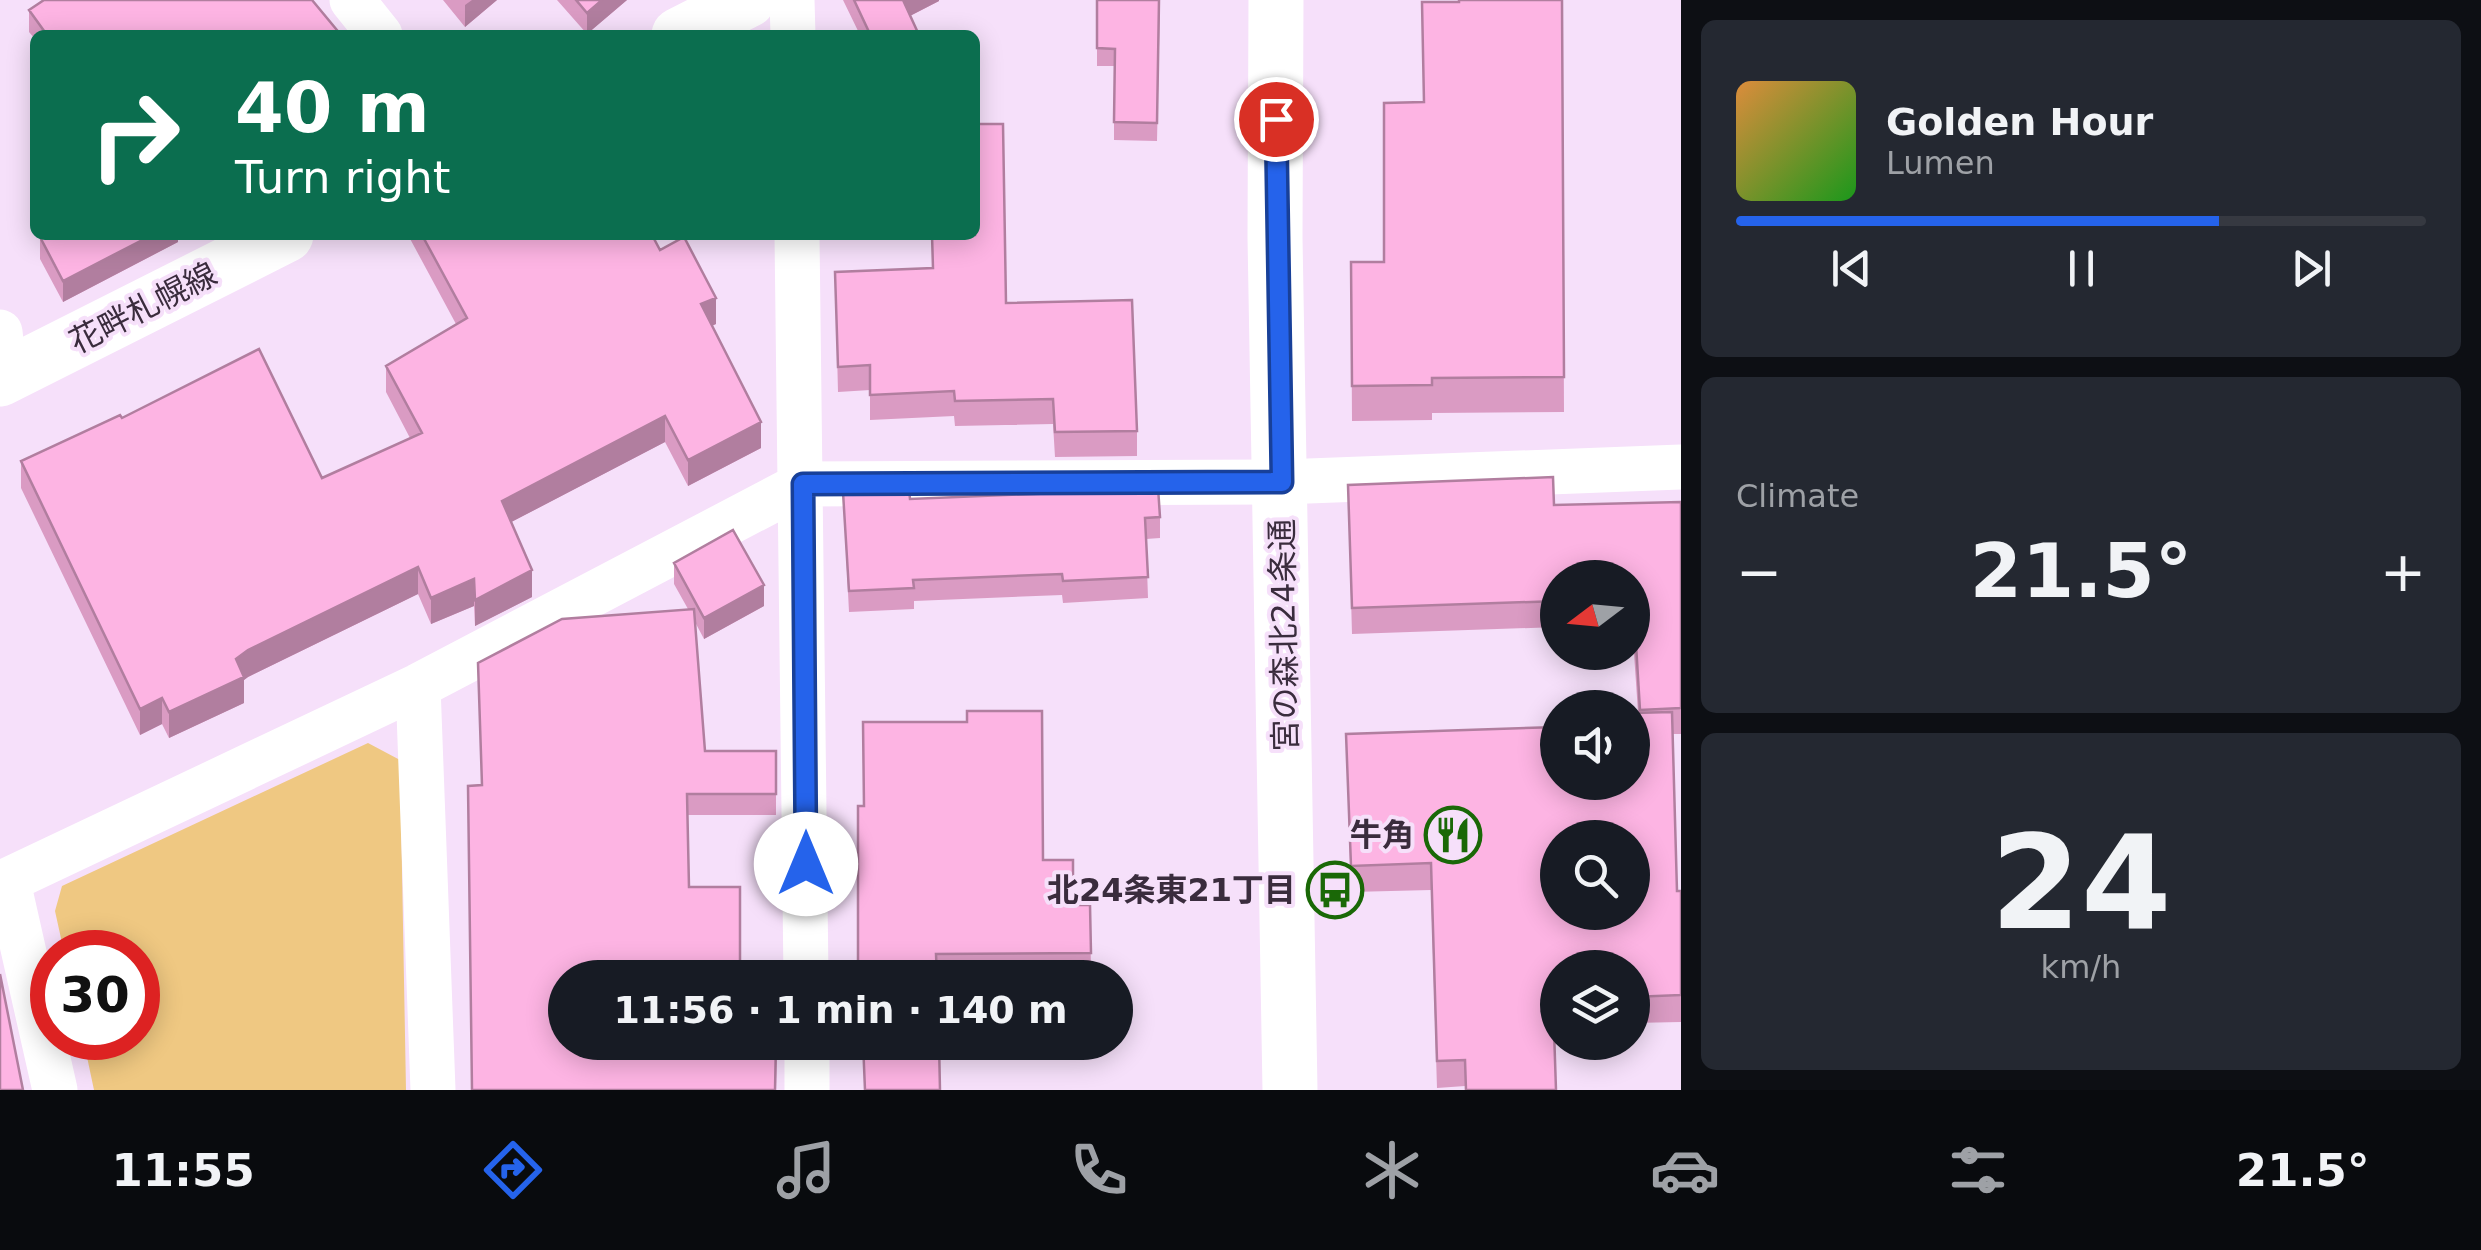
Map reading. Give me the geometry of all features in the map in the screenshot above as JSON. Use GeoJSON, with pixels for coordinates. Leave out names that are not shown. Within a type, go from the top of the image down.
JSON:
{"type":"FeatureCollection","features":[{"type":"Feature","properties":{"kind":"street"},"geometry":{"type":"LineString","coordinates":[[352,0],[376,30]]}},
{"type":"Feature","properties":{"kind":"street"},"geometry":{"type":"LineString","coordinates":[[689,30],[748,0]]}},
{"type":"Feature","properties":{"kind":"street"},"geometry":{"type":"LineString","coordinates":[[792,0],[792,30]]}},
{"type":"Feature","properties":{"kind":"street","name":"宮の森北24条通"},"geometry":{"type":"LineString","coordinates":[[1276,0],[1275,238],[1290,1090]]}},
{"type":"Feature","properties":{"kind":"street","name":"花畔札幌線"},"geometry":{"type":"LineString","coordinates":[[2,363],[275,240]]}},
{"type":"Feature","properties":{"kind":"street"},"geometry":{"type":"LineString","coordinates":[[797,240],[806,960]]}},
{"type":"Feature","properties":{"kind":"street"},"geometry":{"type":"LineString","coordinates":[[55,1090],[4,883],[418,686],[803,484],[1282,482],[1681,467]]}},
{"type":"Feature","properties":{"kind":"street"},"geometry":{"type":"LineString","coordinates":[[418,686],[432,1090]]}},
{"type":"Feature","properties":{"kind":"street"},"geometry":{"type":"LineString","coordinates":[[807,1060],[807,1090]]}},
{"type":"Feature","properties":{"kind":"shaded area"},"geometry":{"type":"Polygon","coordinates":[[[368,743],[400,760],[406,1090],[94,1090],[88,1060],[160,1060],[160,930],[59,930],[55,911],[62,886],[368,743]]]}},
{"type":"Feature","properties":{"kind":"building"},"geometry":{"type":"Polygon","coordinates":[[[44,0],[312,0],[337,30],[43,30],[29,10],[44,0]]]}},
{"type":"Feature","properties":{"kind":"building"},"geometry":{"type":"Polygon","coordinates":[[[576,0],[602,0],[587,13],[576,0]]]}},
{"type":"Feature","properties":{"kind":"building"},"geometry":{"type":"Polygon","coordinates":[[[854,0],[903,0],[917,30],[868,30],[854,0]]]}},
{"type":"Feature","properties":{"kind":"building"},"geometry":{"type":"Polygon","coordinates":[[[1097,0],[1159,0],[1157,123],[1114,122],[1115,49],[1097,48],[1097,0]]]}},
{"type":"Feature","properties":{"kind":"building"},"geometry":{"type":"Polygon","coordinates":[[[1562,0],[1564,377],[1432,378],[1432,385],[1352,386],[1351,262],[1384,262],[1384,103],[1424,102],[1422,2],[1562,0]]]}},
{"type":"Feature","properties":{"kind":"building"},"geometry":{"type":"Polygon","coordinates":[[[980,124],[1003,124],[1006,303],[1132,300],[1137,431],[1055,432],[1053,399],[955,401],[954,391],[870,395],[870,365],[838,367],[835,272],[933,268],[932,240],[980,240],[980,124]]]}},
{"type":"Feature","properties":{"kind":"building"},"geometry":{"type":"Polygon","coordinates":[[[42,240],[142,240],[63,281],[42,240]]]}},
{"type":"Feature","properties":{"kind":"building"},"geometry":{"type":"Polygon","coordinates":[[[425,240],[655,240],[660,250],[686,240],[716,298],[701,304],[761,422],[688,460],[665,416],[502,501],[532,570],[475,600],[474,579],[431,598],[418,567],[248,650],[236,659],[244,677],[169,712],[162,698],[140,709],[21,461],[120,415],[122,418],[259,349],[322,478],[422,433],[386,366],[467,318],[425,240]]]}},
{"type":"Feature","properties":{"kind":"building"},"geometry":{"type":"Polygon","coordinates":[[[1553,477],[1554,505],[1681,502],[1681,708],[1650,710],[1650,690],[1639,690],[1638,670],[1650,670],[1650,560],[1540,560],[1540,602],[1352,608],[1348,485],[1553,477]]]}},
{"type":"Feature","properties":{"kind":"building"},"geometry":{"type":"Polygon","coordinates":[[[1158,487],[1160,517],[1145,518],[1148,577],[1063,581],[1062,574],[913,580],[914,588],[849,591],[843,492],[909,489],[910,499],[1058,493],[1058,488],[1158,487]]]}},
{"type":"Feature","properties":{"kind":"building"},"geometry":{"type":"Polygon","coordinates":[[[733,530],[764,585],[704,618],[674,563],[733,530]]]}},
{"type":"Feature","properties":{"kind":"building"},"geometry":{"type":"Polygon","coordinates":[[[694,609],[705,751],[776,751],[776,794],[687,794],[689,887],[740,887],[740,960],[548,960],[548,1060],[776,1060],[775,1090],[472,1090],[468,786],[482,785],[478,663],[562,619],[694,609]]]}},
{"type":"Feature","properties":{"kind":"building"},"geometry":{"type":"Polygon","coordinates":[[[967,711],[1042,711],[1043,860],[1073,860],[1073,905],[1090,905],[1091,953],[936,954],[936,960],[858,960],[858,806],[864,806],[863,722],[967,722],[967,711]]]}},
{"type":"Feature","properties":{"kind":"building"},"geometry":{"type":"Polygon","coordinates":[[[1672,712],[1677,891],[1681,891],[1681,995],[1650,996],[1650,950],[1540,950],[1540,1060],[1555,1060],[1556,1090],[1466,1090],[1465,1060],[1437,1061],[1431,863],[1351,866],[1346,734],[1540,728],[1540,800],[1650,800],[1650,713],[1672,712]]]}},
{"type":"Feature","properties":{"kind":"building"},"geometry":{"type":"Polygon","coordinates":[[[0,974],[23,1090],[0,1090],[0,974]]]}},
{"type":"Feature","properties":{"kind":"building"},"geometry":{"type":"Polygon","coordinates":[[[864,1060],[939,1060],[940,1090],[865,1090],[864,1060]]]}},
{"type":"Feature","properties":{"kind":"place","name":"牛角"},"geometry":{"type":"Point","coordinates":[1453,835]}},
{"type":"Feature","properties":{"kind":"place","name":"北24条東21丁目"},"geometry":{"type":"Point","coordinates":[1335,890]}},
{"type":"Feature","properties":{"kind":"route"},"geometry":{"type":"LineString","coordinates":[[806,864],[803,484],[1282,482],[1276,119]]}}]}
